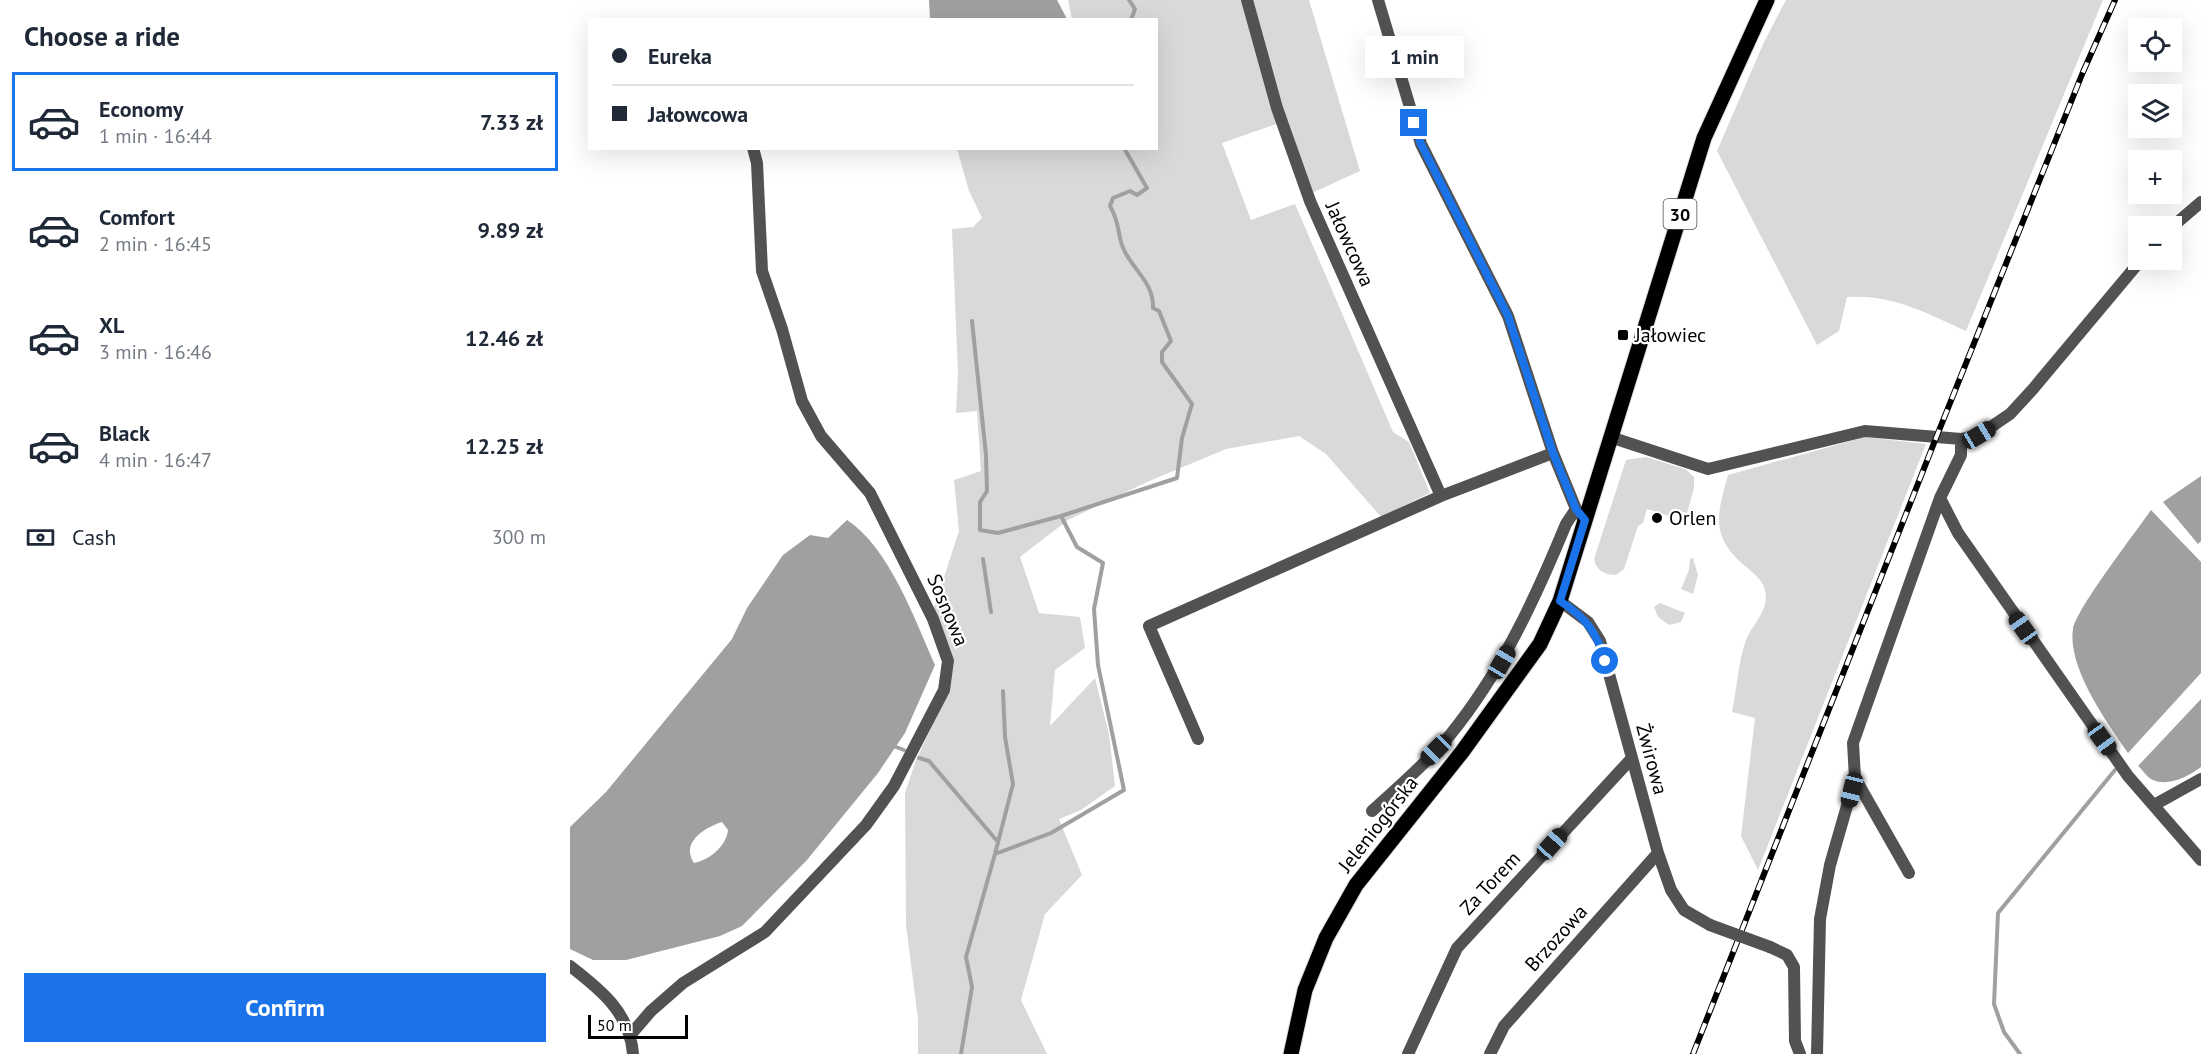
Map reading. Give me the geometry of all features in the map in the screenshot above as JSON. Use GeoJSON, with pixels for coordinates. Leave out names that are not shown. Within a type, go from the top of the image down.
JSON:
{"type":"FeatureCollection","features":[{"type":"Feature","properties":{"kind":"main road","name":"30"},"geometry":{"type":"LineString","coordinates":[[1610,437],[1704,138],[1767,0]]}},
{"type":"Feature","properties":{"kind":"main road","name":"Jeleniogórska"},"geometry":{"type":"LineString","coordinates":[[1291,1054],[1305,990],[1326,938],[1356,885],[1462,752],[1540,644],[1560,601],[1581,515],[1610,437]]}},
{"type":"Feature","properties":{"kind":"street","name":"Jałowcowa"},"geometry":{"type":"LineString","coordinates":[[1246,0],[1277,108],[1310,201],[1441,496]]}},
{"type":"Feature","properties":{"kind":"street"},"geometry":{"type":"LineString","coordinates":[[1372,811],[1449,736],[1478,697],[1522,626],[1566,524],[1581,515],[1553,453],[1508,316],[1421,144],[1378,0]]}},
{"type":"Feature","properties":{"kind":"street","name":"Sosnowa"},"geometry":{"type":"LineString","coordinates":[[632,1034],[651,1011],[683,983],[765,932],[866,825],[894,786],[944,690],[948,662],[928,609],[870,493],[821,436],[802,401],[782,329],[762,271],[757,163],[754,150]]}},
{"type":"Feature","properties":{"kind":"street"},"geometry":{"type":"LineString","coordinates":[[2182,218],[2201,202]]}},
{"type":"Feature","properties":{"kind":"street"},"geometry":{"type":"LineString","coordinates":[[1610,437],[1708,469],[1865,431],[1961,439],[1979,435],[2010,414],[2132,270]]}},
{"type":"Feature","properties":{"kind":"street"},"geometry":{"type":"LineString","coordinates":[[1817,1054],[1820,918],[1830,865],[1855,778],[1853,743],[1940,498],[1961,455],[1961,439]]}},
{"type":"Feature","properties":{"kind":"street"},"geometry":{"type":"LineString","coordinates":[[1198,739],[1149,626],[1441,496],[1553,453]]}},
{"type":"Feature","properties":{"kind":"street"},"geometry":{"type":"LineString","coordinates":[[1940,498],[1958,533],[2128,776],[2201,860]]}},
{"type":"Feature","properties":{"kind":"street","name":"Żwirowa"},"geometry":{"type":"LineString","coordinates":[[1560,601],[1588,622],[1600,641],[1658,853],[1679,905],[1690,915],[1710,925],[1787,955],[1794,967],[1795,1041],[1800,1054]]}},
{"type":"Feature","properties":{"kind":"street","name":"Za Torem"},"geometry":{"type":"LineString","coordinates":[[1408,1054],[1456,948],[1632,758]]}},
{"type":"Feature","properties":{"kind":"street"},"geometry":{"type":"LineString","coordinates":[[1855,778],[1909,873]]}},
{"type":"Feature","properties":{"kind":"street"},"geometry":{"type":"LineString","coordinates":[[2154,805],[2201,779]]}},
{"type":"Feature","properties":{"kind":"street","name":"Brzozowa"},"geometry":{"type":"LineString","coordinates":[[1490,1054],[1504,1026],[1658,853]]}},
{"type":"Feature","properties":{"kind":"street"},"geometry":{"type":"LineString","coordinates":[[570,966],[616,1006],[632,1034],[633,1054]]}},
{"type":"Feature","properties":{"kind":"shaded area"},"geometry":{"type":"Polygon","coordinates":[[[929,0],[1057,0],[1066,18],[930,18],[929,0]]]}},
{"type":"Feature","properties":{"kind":"shaded area"},"geometry":{"type":"Polygon","coordinates":[[[1068,0],[1309,0],[1360,171],[1312,193],[1288,120],[1222,143],[1251,220],[1295,204],[1393,432],[1409,442],[1430,493],[1381,517],[1326,454],[1299,436],[1226,449],[1147,482],[1068,520],[1020,557],[1039,613],[1080,617],[1085,648],[1055,670],[1050,726],[1095,678],[1109,734],[1115,786],[1081,810],[1059,819],[1082,875],[1045,914],[1021,1000],[1047,1054],[918,1054],[918,1019],[906,925],[905,793],[916,760],[949,691],[954,664],[934,608],[959,531],[954,480],[981,471],[977,411],[956,413],[958,374],[952,229],[973,227],[982,218],[969,191],[957,150],[1158,150],[1158,18],[1072,18],[1068,0]]]}},
{"type":"Feature","properties":{"kind":"shaded area"},"geometry":{"type":"Polygon","coordinates":[[[1786,0],[2103,0],[1966,331],[1909,306],[1879,299],[1847,297],[1839,331],[1817,345],[1717,151],[1764,42],[1786,0]]]}},
{"type":"Feature","properties":{"kind":"shaded area"},"geometry":{"type":"Polygon","coordinates":[[[1865,437],[1926,444],[1758,870],[1741,836],[1755,718],[1732,712],[1743,648],[1763,610],[1766,597],[1762,583],[1757,576],[1734,555],[1721,535],[1719,513],[1724,489],[1728,475],[1865,437]]]}},
{"type":"Feature","properties":{"kind":"shaded area"},"geometry":{"type":"Polygon","coordinates":[[[1646,457],[1685,469],[1694,477],[1694,488],[1687,513],[1672,509],[1669,516],[1647,509],[1643,523],[1638,526],[1624,569],[1616,575],[1605,573],[1597,567],[1594,559],[1626,460],[1646,457]]]}},
{"type":"Feature","properties":{"kind":"shaded area"},"geometry":{"type":"Polygon","coordinates":[[[2201,476],[2201,541],[2198,544],[2163,502],[2201,476]]]}},
{"type":"Feature","properties":{"kind":"shaded area"},"geometry":{"type":"Polygon","coordinates":[[[2151,510],[2201,562],[2201,673],[2128,753],[2100,711],[2082,677],[2073,644],[2073,629],[2095,588],[2151,510]]]}},
{"type":"Feature","properties":{"kind":"shaded area"},"geometry":{"type":"Polygon","coordinates":[[[847,520],[876,548],[899,586],[935,665],[905,733],[878,773],[807,860],[742,926],[720,936],[626,960],[593,960],[570,949],[570,827],[606,792],[732,639],[747,608],[783,555],[810,535],[828,538],[847,520]],[[722,822],[702,832],[692,842],[690,848],[694,863],[716,852],[724,842],[728,830],[722,822]]]}},
{"type":"Feature","properties":{"kind":"shaded area"},"geometry":{"type":"Polygon","coordinates":[[[1693,558],[1698,575],[1693,594],[1681,589],[1689,570],[1690,559],[1693,558]]]}},
{"type":"Feature","properties":{"kind":"shaded area"},"geometry":{"type":"Polygon","coordinates":[[[1660,603],[1685,613],[1681,622],[1669,625],[1658,617],[1654,607],[1660,603]]]}},
{"type":"Feature","properties":{"kind":"shaded area"},"geometry":{"type":"Polygon","coordinates":[[[2201,699],[2201,767],[2171,782],[2151,779],[2138,766],[2201,699]]]}},
{"type":"Feature","properties":{"kind":"waterway"},"geometry":{"type":"LineString","coordinates":[[1129,0],[1135,9],[1132,18]]}},
{"type":"Feature","properties":{"kind":"waterway"},"geometry":{"type":"LineString","coordinates":[[961,1054],[972,987],[966,957],[995,854],[1051,833],[1124,790],[1098,665],[1094,609],[1103,563],[1077,547],[1061,516],[1177,478],[1182,438],[1192,404],[1162,362],[1162,352],[1171,341],[1159,311],[1153,308],[1147,284],[1124,250],[1110,206],[1113,198],[1130,191],[1137,195],[1147,188],[1125,150]]}},
{"type":"Feature","properties":{"kind":"waterway"},"geometry":{"type":"LineString","coordinates":[[972,321],[986,455],[987,491],[980,502],[980,530],[998,533],[1061,516]]}},
{"type":"Feature","properties":{"kind":"waterway"},"geometry":{"type":"LineString","coordinates":[[983,559],[991,612]]}},
{"type":"Feature","properties":{"kind":"waterway"},"geometry":{"type":"LineString","coordinates":[[995,854],[1013,784],[1005,737],[1003,691]]}},
{"type":"Feature","properties":{"kind":"waterway"},"geometry":{"type":"LineString","coordinates":[[896,747],[904,750]]}},
{"type":"Feature","properties":{"kind":"waterway"},"geometry":{"type":"LineString","coordinates":[[919,758],[929,761],[998,842]]}},
{"type":"Feature","properties":{"kind":"waterway"},"geometry":{"type":"LineString","coordinates":[[2020,1054],[2004,1032],[1994,1004],[1998,913],[2115,770]]}},
{"type":"Feature","properties":{"kind":"railway"},"geometry":{"type":"LineString","coordinates":[[1693,1054],[1936,438],[2083,72],[2115,0]]}},
{"type":"Feature","properties":{"kind":"place","name":"Jałowiec"},"geometry":{"type":"Point","coordinates":[1623,335]}},
{"type":"Feature","properties":{"kind":"place","name":"Orlen"},"geometry":{"type":"Point","coordinates":[1657,518]}},
{"type":"Feature","properties":{"kind":"route"},"geometry":{"type":"LineString","coordinates":[[1414,123],[1421,144],[1508,316],[1553,453],[1576,509],[1585,520],[1560,601],[1588,622],[1600,641],[1605,661]]}}]}
